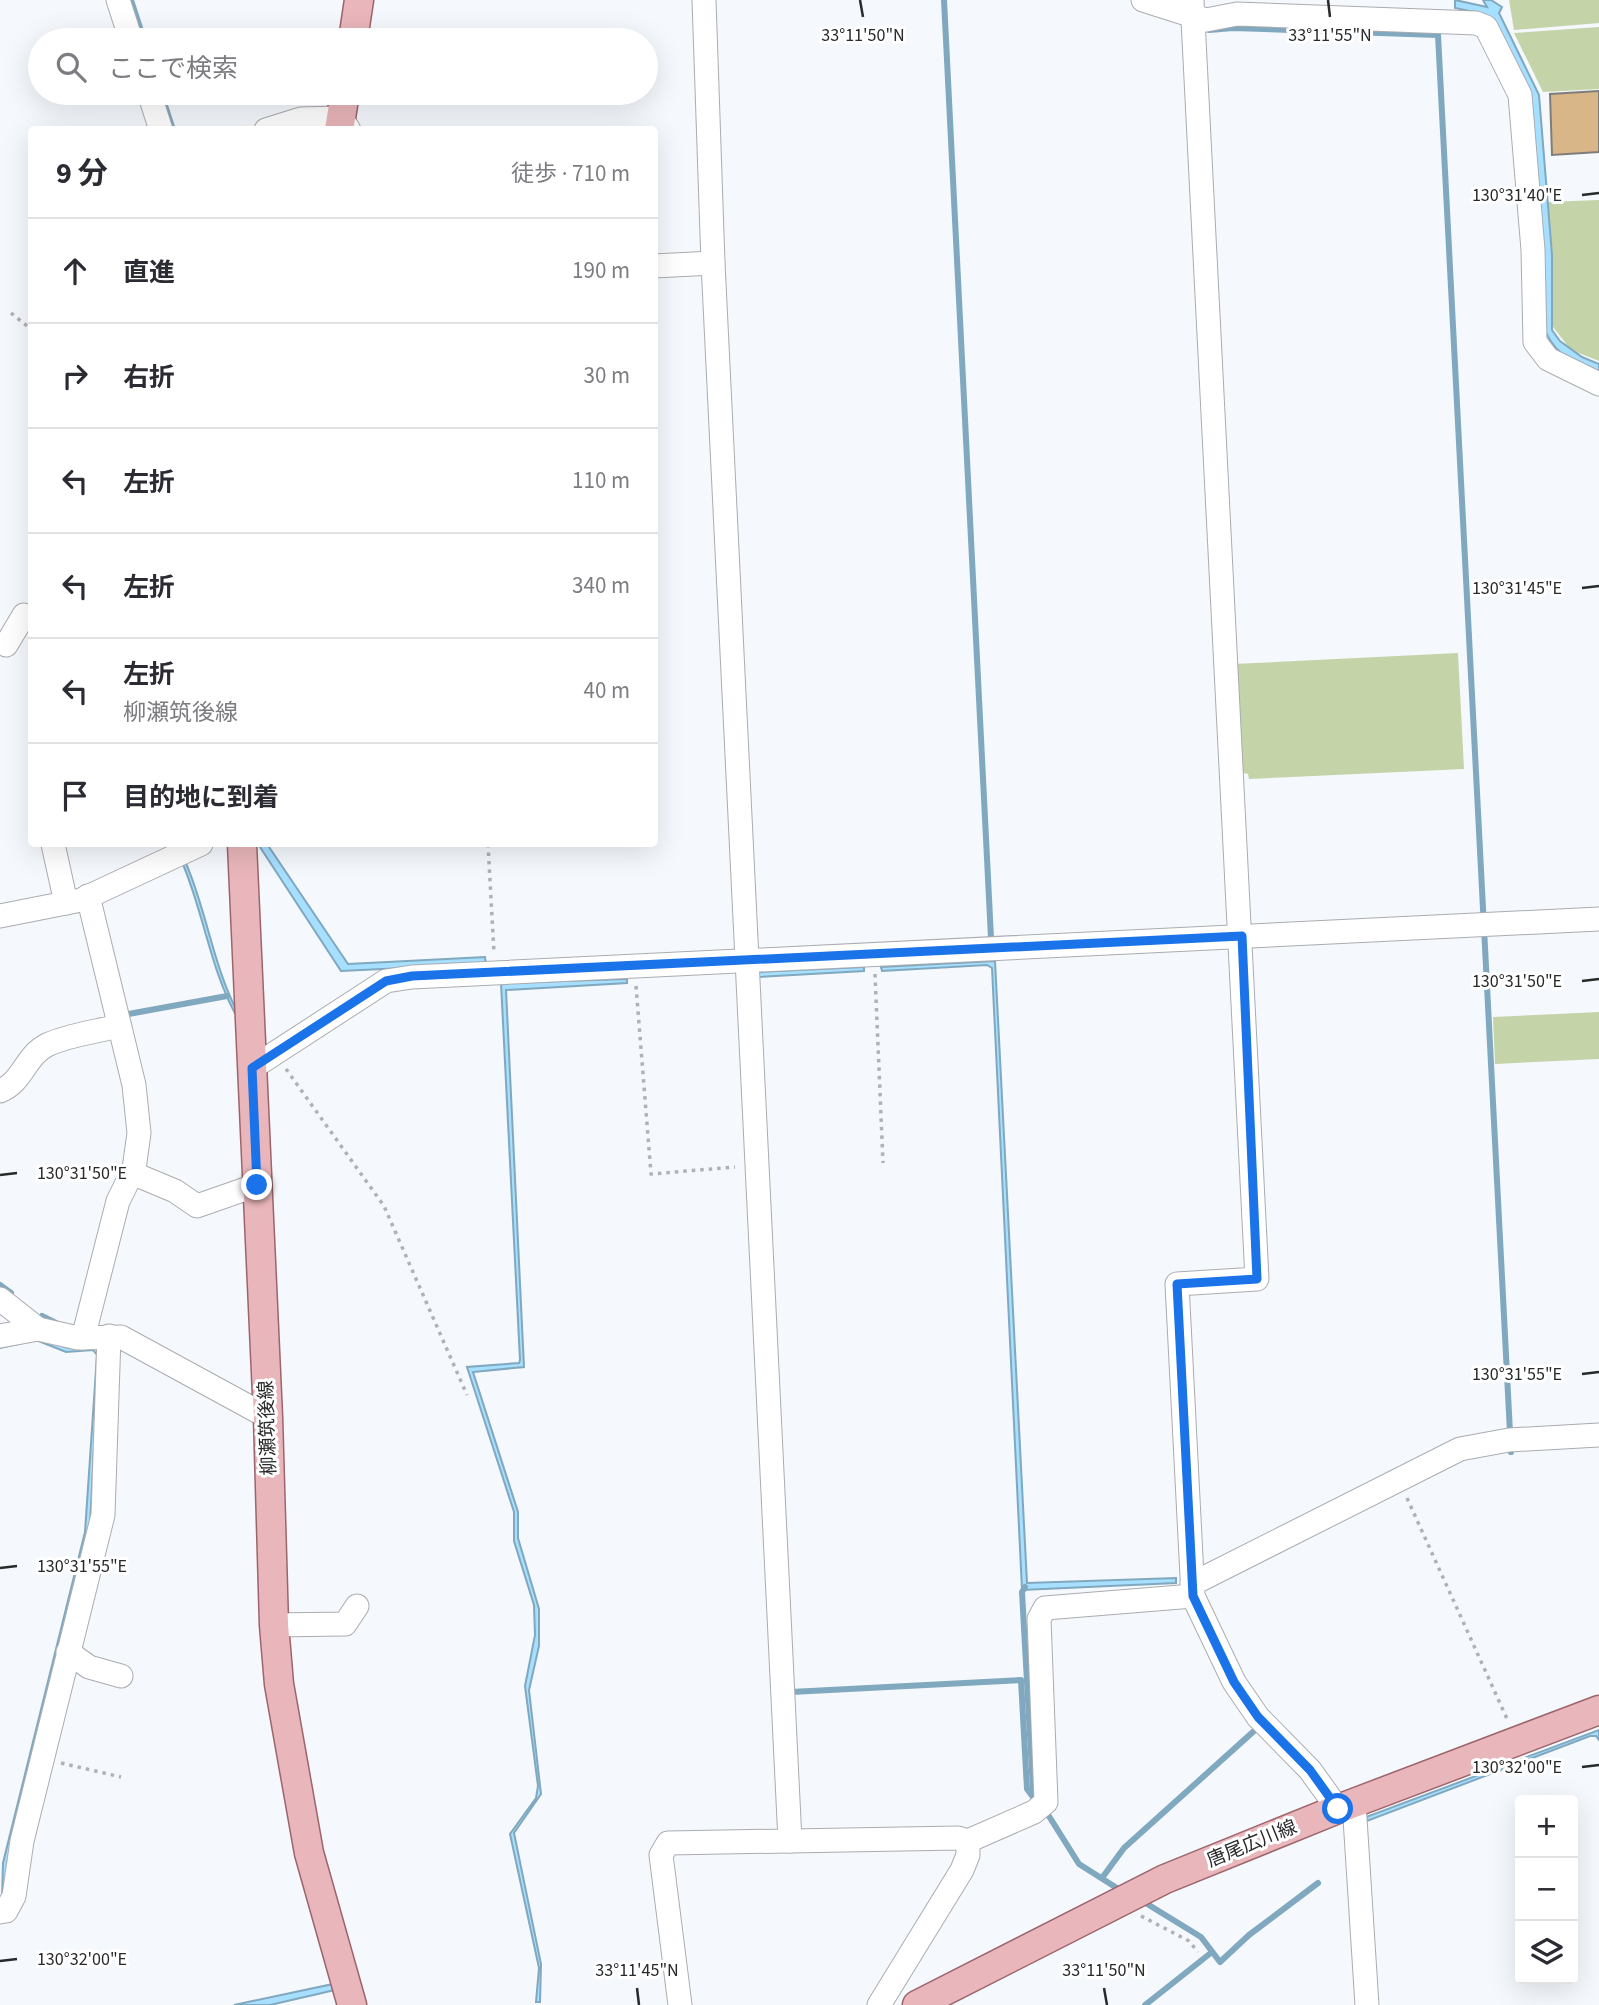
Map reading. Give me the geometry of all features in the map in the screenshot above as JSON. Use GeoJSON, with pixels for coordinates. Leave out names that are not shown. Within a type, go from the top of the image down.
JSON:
{"type":"FeatureCollection","features":[{"type":"Feature","properties":{"kind":"main road"},"geometry":{"type":"LineString","coordinates":[[355,28],[359,0]]}},
{"type":"Feature","properties":{"kind":"main road","name":"柳瀬筑後線"},"geometry":{"type":"LineString","coordinates":[[242,847],[263,1060],[257,1185],[274,1625],[285,1726],[309,1853],[352,2005]]}},
{"type":"Feature","properties":{"kind":"main road","name":"唐尾広川線"},"geometry":{"type":"LineString","coordinates":[[917,2005],[1166,1879],[1346,1806],[1599,1710]]}},
{"type":"Feature","properties":{"kind":"street"},"geometry":{"type":"LineString","coordinates":[[118,0],[127,28]]}},
{"type":"Feature","properties":{"kind":"street"},"geometry":{"type":"LineString","coordinates":[[704,0],[713,263],[790,1841]]}},
{"type":"Feature","properties":{"kind":"street"},"geometry":{"type":"LineString","coordinates":[[1143,0],[1192,8],[1206,20],[1237,14],[1476,23],[1486,27],[1520,95],[1532,250],[1535,342],[1548,359],[1599,384]]}},
{"type":"Feature","properties":{"kind":"street"},"geometry":{"type":"LineString","coordinates":[[1192,8],[1242,936],[1257,1279],[1177,1284],[1193,1590],[1234,1682],[1258,1717],[1346,1806],[1367,2005]]}},
{"type":"Feature","properties":{"kind":"street"},"geometry":{"type":"LineString","coordinates":[[153,105],[160,126]]}},
{"type":"Feature","properties":{"kind":"street"},"geometry":{"type":"LineString","coordinates":[[279,126],[301,119],[343,117]]}},
{"type":"Feature","properties":{"kind":"street"},"geometry":{"type":"LineString","coordinates":[[658,266],[713,263]]}},
{"type":"Feature","properties":{"kind":"street"},"geometry":{"type":"LineString","coordinates":[[54,847],[105,960],[136,1097],[139,1133],[132,1172],[118,1201],[83,1338]]}},
{"type":"Feature","properties":{"kind":"street"},"geometry":{"type":"LineString","coordinates":[[0,916],[77,900],[194,847]]}},
{"type":"Feature","properties":{"kind":"street"},"geometry":{"type":"LineString","coordinates":[[263,1060],[386,981],[412,976],[495,975],[748,960],[1599,919]]}},
{"type":"Feature","properties":{"kind":"street"},"geometry":{"type":"LineString","coordinates":[[0,1091],[15,1083],[30,1059],[46,1046],[118,1026]]}},
{"type":"Feature","properties":{"kind":"street"},"geometry":{"type":"LineString","coordinates":[[132,1172],[175,1191],[197,1206],[257,1185]]}},
{"type":"Feature","properties":{"kind":"street"},"geometry":{"type":"LineString","coordinates":[[0,1299],[38,1329]]}},
{"type":"Feature","properties":{"kind":"street"},"geometry":{"type":"LineString","coordinates":[[0,1336],[38,1329],[83,1338],[121,1337],[268,1416]]}},
{"type":"Feature","properties":{"kind":"street"},"geometry":{"type":"LineString","coordinates":[[0,1912],[6,1911],[14,1896],[22,1841],[41,1759],[103,1515],[109,1336]]}},
{"type":"Feature","properties":{"kind":"street"},"geometry":{"type":"LineString","coordinates":[[680,2005],[661,1855],[668,1843],[958,1838],[968,1841],[1034,1812],[1046,1802],[1039,1619],[1045,1608],[1193,1590],[1460,1449],[1509,1440],[1599,1435]]}},
{"type":"Feature","properties":{"kind":"street"},"geometry":{"type":"LineString","coordinates":[[274,1625],[345,1624],[357,1606]]}},
{"type":"Feature","properties":{"kind":"street"},"geometry":{"type":"LineString","coordinates":[[68,1653],[89,1667],[121,1676]]}},
{"type":"Feature","properties":{"kind":"street"},"geometry":{"type":"LineString","coordinates":[[879,2005],[962,1870],[968,1855],[968,1841]]}},
{"type":"Feature","properties":{"kind":"path"},"geometry":{"type":"LineString","coordinates":[[11,313],[28,327]]}},
{"type":"Feature","properties":{"kind":"path"},"geometry":{"type":"LineString","coordinates":[[488,847],[495,975]]}},
{"type":"Feature","properties":{"kind":"path"},"geometry":{"type":"LineString","coordinates":[[874,954],[883,1163]]}},
{"type":"Feature","properties":{"kind":"path"},"geometry":{"type":"LineString","coordinates":[[634,967],[651,1174],[758,1166]]}},
{"type":"Feature","properties":{"kind":"path"},"geometry":{"type":"LineString","coordinates":[[263,1060],[384,1206],[467,1395]]}},
{"type":"Feature","properties":{"kind":"path"},"geometry":{"type":"LineString","coordinates":[[1399,1480],[1517,1741]]}},
{"type":"Feature","properties":{"kind":"path"},"geometry":{"type":"LineString","coordinates":[[41,1759],[121,1777]]}},
{"type":"Feature","properties":{"kind":"path"},"geometry":{"type":"LineString","coordinates":[[1117,1904],[1189,1941],[1198,1952]]}},
{"type":"Feature","properties":{"kind":"green space"},"geometry":{"type":"Polygon","coordinates":[[[1509,0],[1599,0],[1599,23],[1514,30],[1509,0]]]}},
{"type":"Feature","properties":{"kind":"green space"},"geometry":{"type":"Polygon","coordinates":[[[1599,27],[1599,89],[1543,92],[1514,33],[1599,27]]]}},
{"type":"Feature","properties":{"kind":"green space"},"geometry":{"type":"Polygon","coordinates":[[[1599,200],[1599,361],[1571,350],[1553,327],[1548,202],[1599,200]]]}},
{"type":"Feature","properties":{"kind":"green space"},"geometry":{"type":"Polygon","coordinates":[[[1458,653],[1464,769],[1249,779],[1248,774],[1239,772],[1234,664],[1458,653]]]}},
{"type":"Feature","properties":{"kind":"green space"},"geometry":{"type":"Polygon","coordinates":[[[1599,1012],[1599,1059],[1495,1064],[1493,1017],[1599,1012]]]}},
{"type":"Feature","properties":{"kind":"water"},"geometry":{"type":"Polygon","coordinates":[[[1455,0],[1487,7],[1483,0],[1491,0],[1502,7],[1499,13],[1539,95],[1552,255],[1552,330],[1560,341],[1582,357],[1599,364],[1599,375],[1559,351],[1544,327],[1528,89],[1494,20],[1484,14],[1455,8],[1455,0]]]}},
{"type":"Feature","properties":{"kind":"water"},"geometry":{"type":"Polygon","coordinates":[[[260,847],[269,847],[348,964],[485,957],[486,964],[341,971],[260,847]]]}},
{"type":"Feature","properties":{"kind":"water"},"geometry":{"type":"Polygon","coordinates":[[[185,861],[223,978],[239,1015],[237,1017],[220,980],[182,862],[185,861]]]}},
{"type":"Feature","properties":{"kind":"water"},"geometry":{"type":"Polygon","coordinates":[[[995,961],[1027,1583],[1176,1578],[1176,1583],[1022,1590],[992,968],[987,965],[882,971],[881,967],[995,961]]]}},
{"type":"Feature","properties":{"kind":"water"},"geometry":{"type":"Polygon","coordinates":[[[864,967],[864,971],[759,977],[758,972],[864,967]]]}},
{"type":"Feature","properties":{"kind":"water"},"geometry":{"type":"Polygon","coordinates":[[[627,979],[627,983],[506,990],[524,1367],[473,1372],[518,1512],[518,1538],[539,1609],[539,1646],[529,1690],[541,1794],[514,1833],[541,1964],[540,2002],[536,2002],[539,1968],[510,1834],[536,1798],[538,1786],[525,1686],[535,1635],[534,1605],[514,1541],[514,1512],[467,1367],[519,1363],[520,1360],[501,983],[627,979]]]}},
{"type":"Feature","properties":{"kind":"water"},"geometry":{"type":"Polygon","coordinates":[[[40,1338],[68,1348],[99,1349],[90,1526],[7,1863],[5,1900],[2,1900],[3,1863],[85,1532],[97,1355],[93,1350],[66,1352],[36,1340],[0,1348],[0,1344],[40,1338]]]}},
{"type":"Feature","properties":{"kind":"water"},"geometry":{"type":"Polygon","coordinates":[[[1599,1730],[1599,1740],[1596,1736],[1590,1736],[1367,1821],[1366,1817],[1599,1730]]]}},
{"type":"Feature","properties":{"kind":"water"},"geometry":{"type":"Polygon","coordinates":[[[333,1984],[335,1990],[270,2005],[234,2005],[333,1984]]]}},
{"type":"Feature","properties":{"kind":"building"},"geometry":{"type":"Polygon","coordinates":[[[1599,91],[1599,152],[1552,155],[1550,94],[1599,91]]]}},
{"type":"Feature","properties":{"kind":"waterway"},"geometry":{"type":"LineString","coordinates":[[131,0],[140,28]]}},
{"type":"Feature","properties":{"kind":"waterway"},"geometry":{"type":"LineString","coordinates":[[944,0],[991,938]]}},
{"type":"Feature","properties":{"kind":"waterway"},"geometry":{"type":"LineString","coordinates":[[1209,30],[1233,28],[1438,35],[1511,1452]]}},
{"type":"Feature","properties":{"kind":"waterway"},"geometry":{"type":"LineString","coordinates":[[165,105],[172,126]]}},
{"type":"Feature","properties":{"kind":"waterway"},"geometry":{"type":"LineString","coordinates":[[123,1015],[227,996]]}},
{"type":"Feature","properties":{"kind":"waterway"},"geometry":{"type":"LineString","coordinates":[[0,1285],[11,1293]]}},
{"type":"Feature","properties":{"kind":"waterway"},"geometry":{"type":"LineString","coordinates":[[42,1316],[56,1323]]}},
{"type":"Feature","properties":{"kind":"waterway"},"geometry":{"type":"LineString","coordinates":[[1025,1587],[1022,1592],[1033,1789]]}},
{"type":"Feature","properties":{"kind":"waterway"},"geometry":{"type":"LineString","coordinates":[[791,1689],[791,1692],[1021,1680],[1027,1789],[1033,1797]]}},
{"type":"Feature","properties":{"kind":"waterway"},"geometry":{"type":"LineString","coordinates":[[1102,1878],[1124,1848],[1254,1731]]}},
{"type":"Feature","properties":{"kind":"waterway"},"geometry":{"type":"LineString","coordinates":[[1047,1813],[1079,1864],[1120,1890]]}},
{"type":"Feature","properties":{"kind":"waterway"},"geometry":{"type":"LineString","coordinates":[[1144,1902],[1201,1937],[1220,1962],[1249,1935],[1318,1883]]}},
{"type":"Feature","properties":{"kind":"waterway"},"geometry":{"type":"LineString","coordinates":[[1145,2005],[1212,1952]]}},
{"type":"Feature","properties":{"kind":"route"},"geometry":{"type":"LineString","coordinates":[[257,1185],[252,1068],[386,981],[412,976],[495,975],[1242,936],[1257,1279],[1177,1284],[1193,1596],[1234,1682],[1258,1717],[1310,1770],[1338,1809]]}}]}
